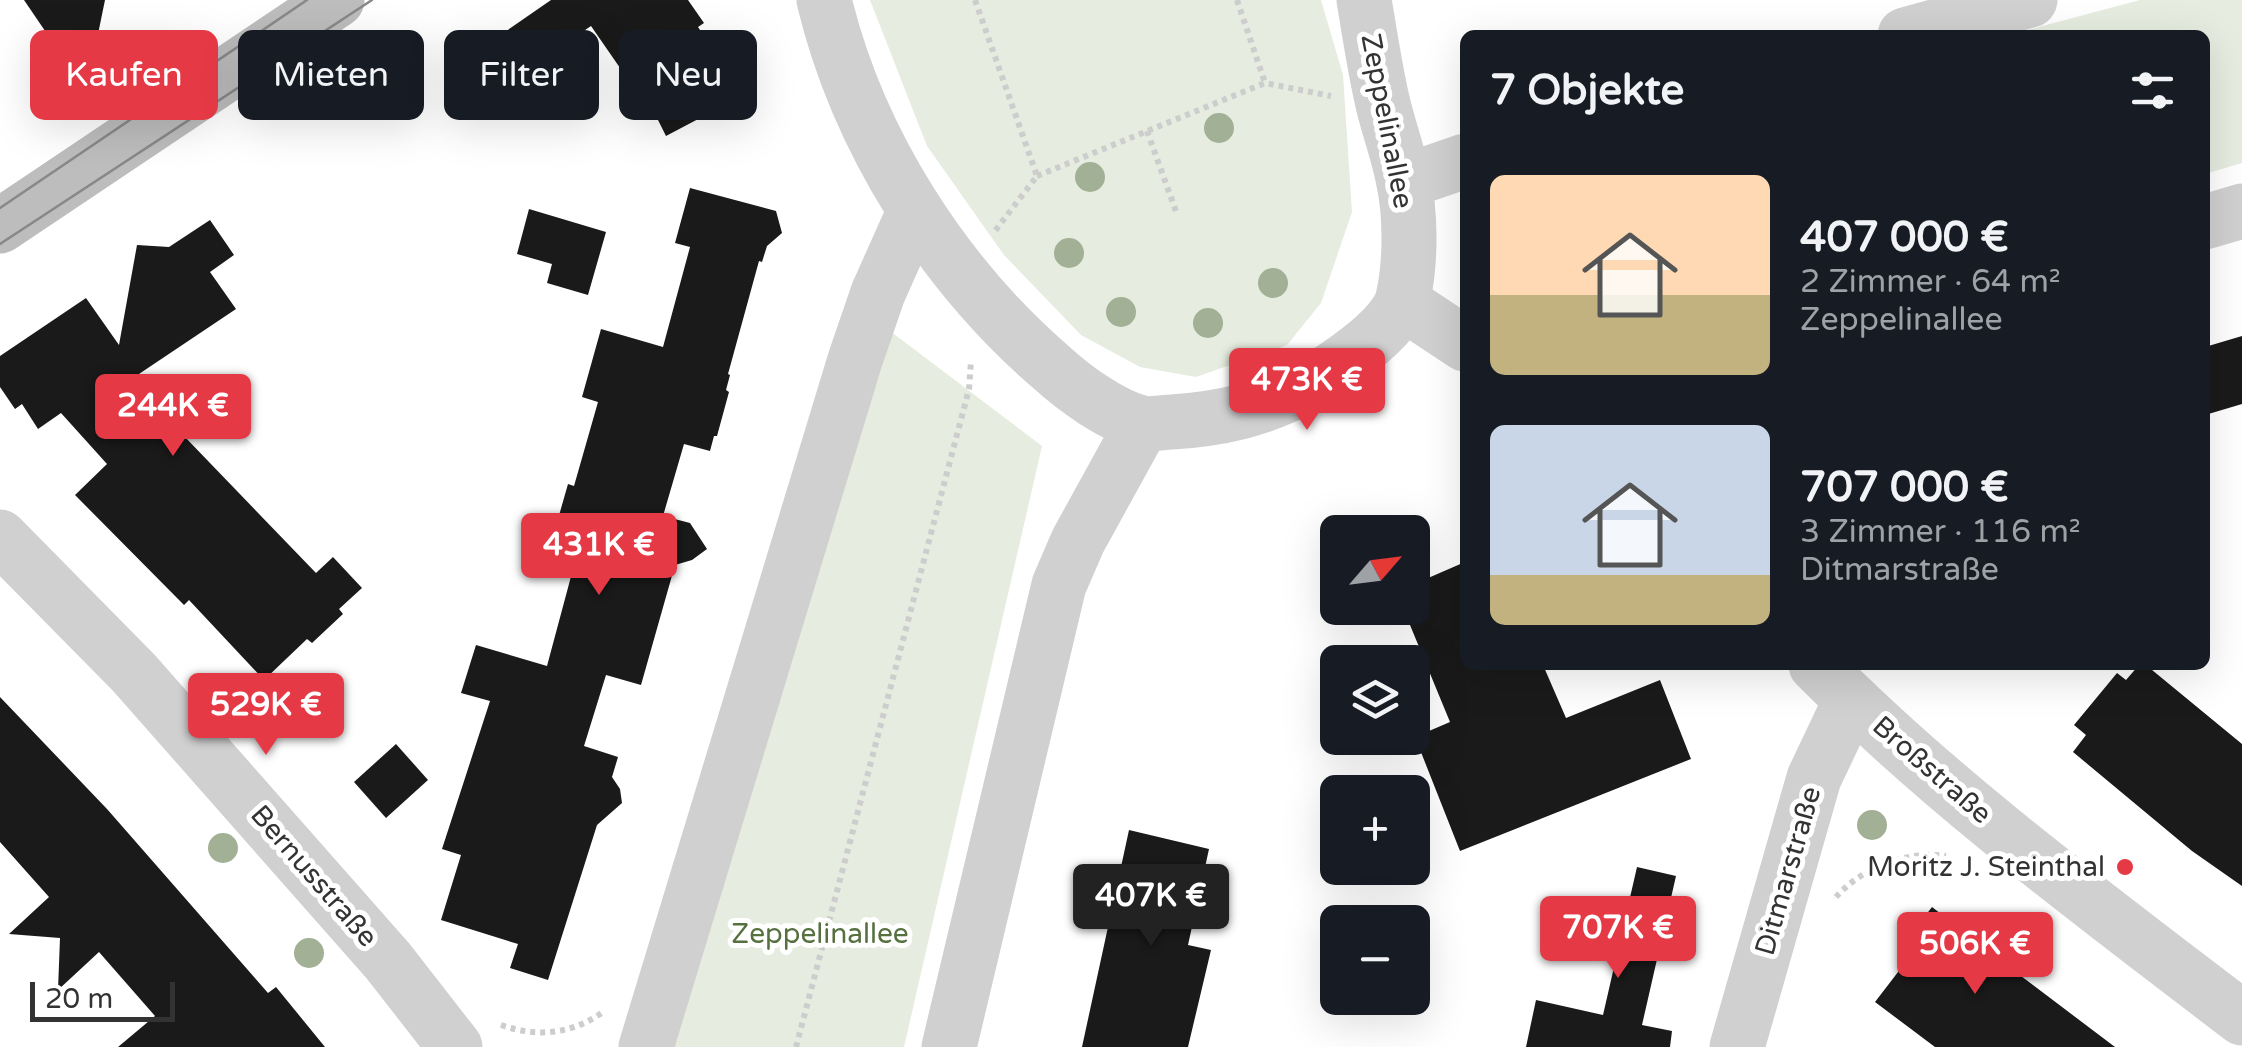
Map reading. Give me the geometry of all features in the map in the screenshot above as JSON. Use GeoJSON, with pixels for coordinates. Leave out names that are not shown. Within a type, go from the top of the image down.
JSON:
{"type":"FeatureCollection","features":[{"type":"Feature","properties":{"kind":"street"},"geometry":{"type":"LineString","coordinates":[[0,226],[337,0]]}},
{"type":"Feature","properties":{"kind":"street"},"geometry":{"type":"LineString","coordinates":[[824,0],[832,31],[882,156],[915,210],[982,302],[1076,390],[1142,423],[1245,412],[1289,395],[1326,374],[1373,340],[1403,302],[1460,341]]}},
{"type":"Feature","properties":{"kind":"street","name":"Zeppelinallee"},"geometry":{"type":"LineString","coordinates":[[1364,0],[1383,104],[1404,182],[1408,244],[1403,302]]}},
{"type":"Feature","properties":{"kind":"street"},"geometry":{"type":"LineString","coordinates":[[1923,30],[2030,0]]}},
{"type":"Feature","properties":{"kind":"street"},"geometry":{"type":"LineString","coordinates":[[1404,182],[1460,163]]}},
{"type":"Feature","properties":{"kind":"street"},"geometry":{"type":"LineString","coordinates":[[629,1026],[878,293],[915,210]]}},
{"type":"Feature","properties":{"kind":"street"},"geometry":{"type":"LineString","coordinates":[[2210,221],[2242,211]]}},
{"type":"Feature","properties":{"kind":"street"},"geometry":{"type":"LineString","coordinates":[[949,1047],[1059,585],[1078,541],[1142,423]]}},
{"type":"Feature","properties":{"kind":"street","name":"Bernusstraße"},"geometry":{"type":"LineString","coordinates":[[0,538],[134,673],[388,961],[473,1034]]}},
{"type":"Feature","properties":{"kind":"street","name":"Broßstraße"},"geometry":{"type":"LineString","coordinates":[[1834,682],[1897,743],[2078,893],[2242,1018]]}},
{"type":"Feature","properties":{"kind":"street","name":"Ditmarstraße"},"geometry":{"type":"LineString","coordinates":[[1737,1047],[1814,778],[1834,682]]}},
{"type":"Feature","properties":{"kind":"path"},"geometry":{"type":"LineString","coordinates":[[975,0],[1037,176]]}},
{"type":"Feature","properties":{"kind":"path"},"geometry":{"type":"LineString","coordinates":[[1237,0],[1265,83]]}},
{"type":"Feature","properties":{"kind":"path"},"geometry":{"type":"LineString","coordinates":[[991,235],[1037,176],[1265,83],[1345,99]]}},
{"type":"Feature","properties":{"kind":"path"},"geometry":{"type":"LineString","coordinates":[[1147,131],[1177,214]]}},
{"type":"Feature","properties":{"kind":"path"},"geometry":{"type":"LineString","coordinates":[[796,1047],[969,390],[973,348]]}},
{"type":"Feature","properties":{"kind":"path"},"geometry":{"type":"LineString","coordinates":[[1828,907],[1866,872],[1930,854],[1955,858]]}},
{"type":"Feature","properties":{"kind":"path"},"geometry":{"type":"LineString","coordinates":[[473,1034],[509,1028],[554,1033],[582,1026],[629,1026]]}},
{"type":"Feature","properties":{"kind":"green space"},"geometry":{"type":"Polygon","coordinates":[[[870,0],[1321,0],[1343,75],[1352,212],[1321,303],[1287,345],[1196,377],[1140,367],[1081,335],[1004,255],[927,146],[870,0]]]}},
{"type":"Feature","properties":{"kind":"green space"},"geometry":{"type":"Polygon","coordinates":[[[2140,0],[2242,0],[2242,163],[2210,173],[2210,30],[2027,30],[2140,0]]]}},
{"type":"Feature","properties":{"kind":"green space","name":"Zeppelinallee"},"geometry":{"type":"Polygon","coordinates":[[[890,331],[1042,446],[904,1047],[673,1047],[890,331]]]}},
{"type":"Feature","properties":{"kind":"building"},"geometry":{"type":"Polygon","coordinates":[[[24,0],[105,0],[99,30],[44,30],[24,0]]]}},
{"type":"Feature","properties":{"kind":"building"},"geometry":{"type":"Polygon","coordinates":[[[551,0],[688,0],[704,23],[698,27],[700,30],[619,30],[619,66],[599,38],[599,30],[591,26],[585,30],[508,30],[551,0]]]}},
{"type":"Feature","properties":{"kind":"building"},"geometry":{"type":"Polygon","coordinates":[[[658,120],[696,120],[666,136],[658,120]]]}},
{"type":"Feature","properties":{"kind":"building"},"geometry":{"type":"Polygon","coordinates":[[[690,188],[776,211],[782,233],[767,246],[762,262],[759,261],[728,374],[729,392],[717,436],[710,451],[684,444],[663,516],[690,523],[707,549],[692,560],[675,565],[641,685],[606,675],[584,746],[618,757],[612,777],[620,789],[622,803],[597,825],[548,980],[510,968],[518,944],[441,920],[461,855],[442,849],[490,701],[461,693],[476,645],[547,666],[573,569],[531,557],[542,521],[556,526],[568,484],[574,486],[598,402],[582,397],[601,329],[663,347],[690,247],[675,243],[690,188]]]}},
{"type":"Feature","properties":{"kind":"building"},"geometry":{"type":"Polygon","coordinates":[[[529,209],[606,232],[588,295],[547,283],[552,264],[517,254],[529,209]]]}},
{"type":"Feature","properties":{"kind":"building"},"geometry":{"type":"Polygon","coordinates":[[[210,220],[234,255],[210,272],[236,309],[130,380],[316,573],[333,557],[362,588],[339,609],[343,614],[312,643],[307,639],[264,680],[189,600],[184,605],[75,495],[107,464],[61,413],[38,429],[22,404],[15,409],[0,387],[0,356],[86,298],[119,345],[137,245],[169,247],[210,220]]]}},
{"type":"Feature","properties":{"kind":"building"},"geometry":{"type":"Polygon","coordinates":[[[2242,336],[2242,404],[2210,414],[2210,346],[2242,336]]]}},
{"type":"Feature","properties":{"kind":"building"},"geometry":{"type":"Polygon","coordinates":[[[1460,564],[1460,670],[1545,670],[1566,718],[1660,680],[1691,759],[1460,851],[1422,755],[1430,755],[1430,731],[1450,722],[1430,673],[1430,645],[1418,645],[1410,625],[1430,625],[1430,577],[1460,564]]]}},
{"type":"Feature","properties":{"kind":"building"},"geometry":{"type":"Polygon","coordinates":[[[2135,670],[2152,670],[2242,744],[2242,886],[2192,851],[2073,752],[2086,735],[2074,725],[2117,673],[2126,680],[2135,670]]]}},
{"type":"Feature","properties":{"kind":"building"},"geometry":{"type":"Polygon","coordinates":[[[0,697],[107,809],[268,993],[276,987],[325,1047],[118,1047],[155,1016],[99,952],[58,990],[60,938],[9,934],[49,897],[0,842],[0,697]]]}},
{"type":"Feature","properties":{"kind":"building"},"geometry":{"type":"Polygon","coordinates":[[[396,744],[428,780],[386,818],[354,782],[396,744]]]}},
{"type":"Feature","properties":{"kind":"building"},"geometry":{"type":"Polygon","coordinates":[[[1129,830],[1209,849],[1188,945],[1211,950],[1188,1047],[1082,1047],[1129,830]]]}},
{"type":"Feature","properties":{"kind":"building"},"geometry":{"type":"Polygon","coordinates":[[[1637,867],[1676,876],[1642,1025],[1672,1031],[1670,1047],[1526,1047],[1536,1000],[1603,1015],[1637,867]]]}},
{"type":"Feature","properties":{"kind":"building"},"geometry":{"type":"Polygon","coordinates":[[[1932,907],[2115,1047],[1935,1047],[1875,1002],[1918,946],[1908,938],[1932,907]]]}},
{"type":"Feature","properties":{"kind":"tram line"},"geometry":{"type":"LineString","coordinates":[[0,208],[307,0]]}},
{"type":"Feature","properties":{"kind":"tram line"},"geometry":{"type":"LineString","coordinates":[[0,244],[372,0]]}},
{"type":"Feature","properties":{"kind":"place","name":"Moritz J. Steinthal"},"geometry":{"type":"Point","coordinates":[2125,867]}}]}
